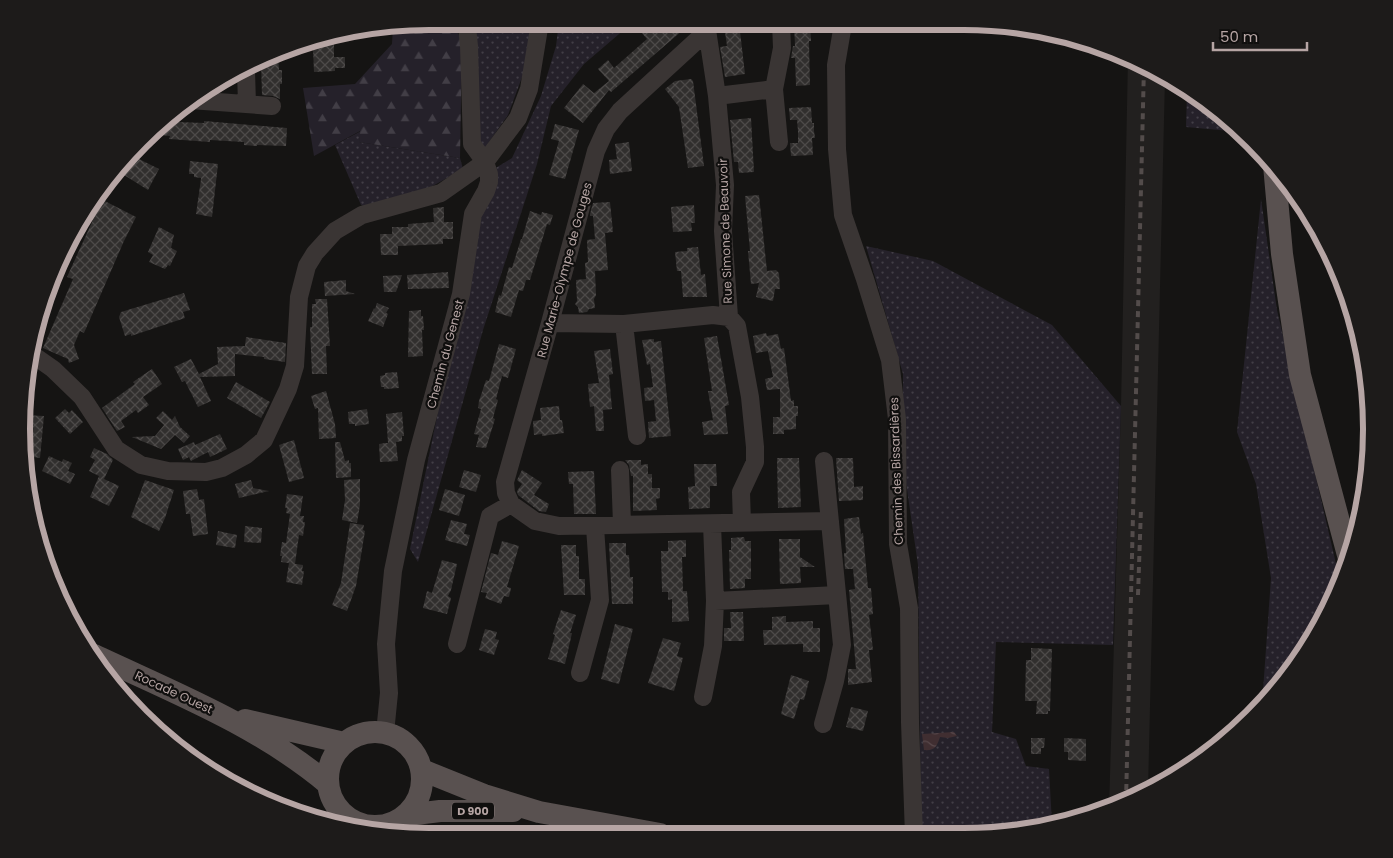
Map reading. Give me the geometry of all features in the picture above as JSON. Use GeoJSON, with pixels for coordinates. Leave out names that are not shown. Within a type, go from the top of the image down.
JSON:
{"type":"FeatureCollection","features":[{"type":"Feature","properties":{"kind":"main road"},"geometry":{"type":"LineString","coordinates":[[1275,179],[1282,254],[1300,375],[1345,545]]}},
{"type":"Feature","properties":{"kind":"main road","name":"Rocade Ouest"},"geometry":{"type":"LineString","coordinates":[[103,659],[227,716],[294,758],[328,784]]}},
{"type":"Feature","properties":{"kind":"main road","name":"Rocade Ouest"},"geometry":{"type":"LineString","coordinates":[[227,716],[344,743]]}},
{"type":"Feature","properties":{"kind":"main road"},"geometry":{"type":"LineString","coordinates":[[343,818],[331,796],[328,784],[329,769],[334,755],[344,743],[356,736],[370,732],[385,733],[398,738],[409,746],[417,757],[422,770],[422,786],[417,802],[407,814],[387,826]]}},
{"type":"Feature","properties":{"kind":"main road","name":"D 900"},"geometry":{"type":"LineString","coordinates":[[422,770],[484,795],[539,812],[627,828]]}},
{"type":"Feature","properties":{"kind":"main road","name":"D 900"},"geometry":{"type":"LineString","coordinates":[[407,814],[440,811],[539,812]]}},
{"type":"Feature","properties":{"kind":"street","name":"Chemin du Genest"},"geometry":{"type":"LineString","coordinates":[[385,733],[389,692],[386,644],[393,571],[416,460],[461,294],[473,214],[489,182],[489,174],[485,162],[472,144],[467,30]]}},
{"type":"Feature","properties":{"kind":"street"},"geometry":{"type":"LineString","coordinates":[[37,357],[53,369],[82,397],[116,449],[141,465],[168,471],[206,472],[222,468],[246,456],[264,440],[288,389],[295,366],[299,297],[307,266],[335,231],[362,216],[441,194],[485,162],[518,118],[529,89],[539,30]]}},
{"type":"Feature","properties":{"kind":"street","name":"Rue Marie-Olympe de Gouges"},"geometry":{"type":"LineString","coordinates":[[511,504],[506,494],[505,482],[596,151],[606,129],[620,111],[641,90],[675,62],[704,30]]}},
{"type":"Feature","properties":{"kind":"street","name":"Rue Simone de Beauvoir"},"geometry":{"type":"LineString","coordinates":[[706,30],[716,96],[725,184],[723,231],[729,317],[737,326],[754,428],[755,462],[741,492],[742,523]]}},
{"type":"Feature","properties":{"kind":"street"},"geometry":{"type":"LineString","coordinates":[[779,142],[774,89],[782,48],[781,30]]}},
{"type":"Feature","properties":{"kind":"street","name":"Chemin des Bissardières"},"geometry":{"type":"LineString","coordinates":[[842,30],[836,65],[837,149],[843,216],[890,360],[897,419],[898,544],[908,608],[914,828]]}},
{"type":"Feature","properties":{"kind":"street"},"geometry":{"type":"LineString","coordinates":[[675,62],[693,59],[711,65]]}},
{"type":"Feature","properties":{"kind":"street"},"geometry":{"type":"LineString","coordinates":[[246,74],[247,104]]}},
{"type":"Feature","properties":{"kind":"street"},"geometry":{"type":"LineString","coordinates":[[716,96],[774,89]]}},
{"type":"Feature","properties":{"kind":"street"},"geometry":{"type":"LineString","coordinates":[[202,101],[272,106]]}},
{"type":"Feature","properties":{"kind":"street"},"geometry":{"type":"LineString","coordinates":[[550,323],[624,324],[714,315],[729,317]]}},
{"type":"Feature","properties":{"kind":"street"},"geometry":{"type":"LineString","coordinates":[[624,324],[637,436]]}},
{"type":"Feature","properties":{"kind":"street"},"geometry":{"type":"LineString","coordinates":[[823,724],[835,681],[842,645],[824,461]]}},
{"type":"Feature","properties":{"kind":"street"},"geometry":{"type":"LineString","coordinates":[[620,470],[622,524]]}},
{"type":"Feature","properties":{"kind":"street"},"geometry":{"type":"LineString","coordinates":[[457,644],[490,516],[511,504],[535,521],[559,526],[595,527],[622,524],[830,521]]}},
{"type":"Feature","properties":{"kind":"street"},"geometry":{"type":"LineString","coordinates":[[703,697],[712,646],[715,601],[712,524]]}},
{"type":"Feature","properties":{"kind":"street"},"geometry":{"type":"LineString","coordinates":[[580,673],[600,600],[595,527]]}},
{"type":"Feature","properties":{"kind":"street"},"geometry":{"type":"LineString","coordinates":[[715,601],[837,595]]}},
{"type":"Feature","properties":{"kind":"shaded area"},"geometry":{"type":"Polygon","coordinates":[[[1128,65],[1165,84],[1148,783],[1109,801],[1121,406],[1128,65]]]}},
{"type":"Feature","properties":{"kind":"green space"},"geometry":{"type":"Polygon","coordinates":[[[456,30],[462,42],[460,158],[359,142],[360,131],[314,156],[303,88],[355,84],[392,44],[393,32],[456,30]]]}},
{"type":"Feature","properties":{"kind":"green space"},"geometry":{"type":"Polygon","coordinates":[[[473,30],[531,30],[528,61],[508,115],[482,152],[476,144],[473,30]]]}},
{"type":"Feature","properties":{"kind":"green space"},"geometry":{"type":"Polygon","coordinates":[[[558,30],[624,30],[584,64],[551,106],[537,164],[483,330],[418,562],[410,549],[477,220],[494,169],[512,158],[541,96],[556,46],[558,30]]]}},
{"type":"Feature","properties":{"kind":"green space"},"geometry":{"type":"Polygon","coordinates":[[[1187,98],[1229,131],[1186,127],[1187,98]]]}},
{"type":"Feature","properties":{"kind":"green space"},"geometry":{"type":"Polygon","coordinates":[[[361,131],[359,142],[460,158],[463,169],[422,192],[368,209],[361,205],[335,145],[361,131]]]}},
{"type":"Feature","properties":{"kind":"green space"},"geometry":{"type":"Polygon","coordinates":[[[1261,199],[1277,310],[1337,570],[1310,628],[1281,672],[1263,693],[1271,578],[1256,484],[1237,432],[1261,199]]]}},
{"type":"Feature","properties":{"kind":"green space"},"geometry":{"type":"Polygon","coordinates":[[[866,246],[933,261],[1052,325],[1121,406],[1113,645],[996,642],[992,732],[1016,739],[1026,766],[1049,769],[1052,818],[1016,825],[921,828],[918,565],[903,462],[903,374],[866,246]]]}},
{"type":"Feature","properties":{"kind":"water"},"geometry":{"type":"Polygon","coordinates":[[[954,732],[957,736],[940,737],[935,747],[931,750],[924,750],[922,734],[954,732]]]}},
{"type":"Feature","properties":{"kind":"building"},"geometry":{"type":"Polygon","coordinates":[[[643,30],[683,30],[611,92],[609,90],[583,123],[564,108],[583,84],[594,93],[609,81],[598,69],[608,60],[614,68],[647,39],[641,32],[643,30]]]}},
{"type":"Feature","properties":{"kind":"building"},"geometry":{"type":"Polygon","coordinates":[[[725,30],[740,30],[745,74],[725,77],[720,47],[727,46],[725,30]]]}},
{"type":"Feature","properties":{"kind":"building"},"geometry":{"type":"Polygon","coordinates":[[[794,30],[810,30],[810,85],[796,86],[795,58],[791,58],[793,46],[795,46],[794,30]]]}},
{"type":"Feature","properties":{"kind":"building"},"geometry":{"type":"Polygon","coordinates":[[[334,42],[334,57],[345,57],[345,68],[335,68],[335,71],[314,72],[313,48],[334,42]]]}},
{"type":"Feature","properties":{"kind":"building"},"geometry":{"type":"Polygon","coordinates":[[[278,59],[279,70],[282,70],[280,99],[262,95],[261,67],[278,59]]]}},
{"type":"Feature","properties":{"kind":"building"},"geometry":{"type":"Polygon","coordinates":[[[691,79],[693,81],[704,166],[688,168],[679,107],[665,89],[675,81],[691,79]]]}},
{"type":"Feature","properties":{"kind":"building"},"geometry":{"type":"Polygon","coordinates":[[[811,107],[815,138],[812,138],[813,155],[791,156],[790,143],[798,143],[798,131],[797,120],[790,120],[789,108],[811,107]]]}},
{"type":"Feature","properties":{"kind":"building"},"geometry":{"type":"Polygon","coordinates":[[[751,118],[754,172],[739,173],[738,162],[734,162],[730,120],[751,118]]]}},
{"type":"Feature","properties":{"kind":"building"},"geometry":{"type":"Polygon","coordinates":[[[177,120],[178,122],[204,123],[204,121],[287,128],[286,146],[257,146],[244,145],[244,142],[169,139],[170,136],[160,135],[177,120]]]}},
{"type":"Feature","properties":{"kind":"building"},"geometry":{"type":"Polygon","coordinates":[[[555,124],[579,130],[565,179],[549,175],[559,141],[551,139],[555,124]]]}},
{"type":"Feature","properties":{"kind":"building"},"geometry":{"type":"Polygon","coordinates":[[[629,142],[632,171],[610,174],[609,160],[617,159],[615,144],[629,142]]]}},
{"type":"Feature","properties":{"kind":"building"},"geometry":{"type":"Polygon","coordinates":[[[137,158],[159,169],[148,190],[122,174],[137,158]]]}},
{"type":"Feature","properties":{"kind":"building"},"geometry":{"type":"Polygon","coordinates":[[[190,161],[218,164],[212,217],[196,214],[201,178],[194,177],[194,174],[189,174],[190,161]]]}},
{"type":"Feature","properties":{"kind":"building"},"geometry":{"type":"Polygon","coordinates":[[[759,195],[767,271],[776,270],[779,273],[780,289],[775,289],[773,301],[756,297],[759,283],[751,284],[745,196],[759,195]]]}},
{"type":"Feature","properties":{"kind":"building"},"geometry":{"type":"Polygon","coordinates":[[[102,200],[136,217],[84,333],[80,331],[74,345],[79,359],[69,363],[68,359],[43,348],[73,279],[67,277],[93,220],[90,219],[102,200]]]}},
{"type":"Feature","properties":{"kind":"building"},"geometry":{"type":"Polygon","coordinates":[[[610,202],[613,232],[605,233],[608,270],[595,271],[595,308],[579,313],[578,307],[575,304],[577,301],[576,280],[586,279],[585,263],[588,262],[587,240],[595,239],[593,216],[590,216],[593,203],[610,202]]]}},
{"type":"Feature","properties":{"kind":"building"},"geometry":{"type":"Polygon","coordinates":[[[694,205],[695,223],[691,223],[692,231],[673,232],[671,207],[694,205]]]}},
{"type":"Feature","properties":{"kind":"building"},"geometry":{"type":"Polygon","coordinates":[[[444,207],[444,222],[453,222],[453,239],[443,239],[443,244],[398,246],[398,255],[381,255],[380,234],[392,234],[392,227],[408,227],[408,224],[434,222],[433,208],[444,207]]]}},
{"type":"Feature","properties":{"kind":"building"},"geometry":{"type":"Polygon","coordinates":[[[530,211],[541,215],[542,212],[553,215],[550,225],[547,224],[530,280],[526,280],[523,291],[519,290],[511,317],[495,312],[499,295],[501,296],[509,267],[512,268],[530,211]]]}},
{"type":"Feature","properties":{"kind":"building"},"geometry":{"type":"Polygon","coordinates":[[[159,227],[174,235],[171,248],[177,251],[170,266],[168,265],[165,269],[149,262],[153,255],[148,252],[159,227]]]}},
{"type":"Feature","properties":{"kind":"building"},"geometry":{"type":"Polygon","coordinates":[[[698,247],[701,275],[705,274],[707,297],[683,297],[681,271],[677,271],[675,252],[687,251],[687,248],[698,247]]]}},
{"type":"Feature","properties":{"kind":"building"},"geometry":{"type":"Polygon","coordinates":[[[448,272],[449,288],[408,289],[407,275],[448,272]]]}},
{"type":"Feature","properties":{"kind":"building"},"geometry":{"type":"Polygon","coordinates":[[[402,275],[396,292],[384,292],[383,276],[402,275]]]}},
{"type":"Feature","properties":{"kind":"building"},"geometry":{"type":"Polygon","coordinates":[[[346,280],[346,291],[355,294],[325,296],[324,282],[346,280]]]}},
{"type":"Feature","properties":{"kind":"building"},"geometry":{"type":"Polygon","coordinates":[[[184,293],[190,310],[183,312],[185,318],[131,336],[131,334],[125,336],[119,317],[121,312],[184,293]]]}},
{"type":"Feature","properties":{"kind":"building"},"geometry":{"type":"Polygon","coordinates":[[[315,299],[327,299],[330,346],[326,346],[327,374],[312,374],[310,327],[312,327],[312,304],[316,304],[315,299]]]}},
{"type":"Feature","properties":{"kind":"building"},"geometry":{"type":"Polygon","coordinates":[[[377,303],[389,308],[383,327],[368,321],[377,303]]]}},
{"type":"Feature","properties":{"kind":"building"},"geometry":{"type":"Polygon","coordinates":[[[421,310],[424,330],[422,330],[423,356],[408,357],[409,311],[421,310]]]}},
{"type":"Feature","properties":{"kind":"building"},"geometry":{"type":"Polygon","coordinates":[[[766,333],[767,336],[778,334],[781,349],[784,348],[791,401],[794,400],[794,406],[798,406],[796,429],[784,430],[784,434],[773,434],[773,417],[780,417],[780,389],[767,390],[765,379],[773,377],[768,351],[756,353],[753,336],[766,333]]]}},
{"type":"Feature","properties":{"kind":"building"},"geometry":{"type":"Polygon","coordinates":[[[717,336],[729,405],[725,406],[728,434],[704,435],[702,422],[713,420],[708,391],[712,391],[704,338],[717,336]]]}},
{"type":"Feature","properties":{"kind":"building"},"geometry":{"type":"Polygon","coordinates":[[[246,337],[286,343],[285,362],[264,359],[264,357],[235,354],[235,376],[200,377],[211,401],[198,407],[185,381],[182,382],[174,367],[191,359],[199,374],[218,364],[217,347],[245,346],[246,337]]]}},
{"type":"Feature","properties":{"kind":"building"},"geometry":{"type":"Polygon","coordinates":[[[654,339],[654,342],[661,341],[671,436],[649,438],[648,422],[656,421],[654,400],[645,401],[644,388],[653,387],[650,364],[647,365],[642,340],[654,339]]]}},
{"type":"Feature","properties":{"kind":"building"},"geometry":{"type":"Polygon","coordinates":[[[499,344],[516,349],[508,378],[502,376],[496,399],[498,400],[493,418],[495,419],[486,448],[476,447],[479,435],[474,434],[481,409],[478,408],[479,401],[486,380],[489,381],[499,344]]]}},
{"type":"Feature","properties":{"kind":"building"},"geometry":{"type":"Polygon","coordinates":[[[610,349],[613,374],[609,375],[612,409],[603,410],[604,431],[596,431],[594,406],[590,407],[588,384],[599,383],[594,351],[610,349]]]}},
{"type":"Feature","properties":{"kind":"building"},"geometry":{"type":"Polygon","coordinates":[[[152,369],[162,384],[143,397],[149,405],[138,413],[136,410],[121,421],[125,427],[117,431],[102,408],[152,369]]]}},
{"type":"Feature","properties":{"kind":"building"},"geometry":{"type":"Polygon","coordinates":[[[397,372],[399,388],[384,389],[384,387],[381,387],[380,376],[385,375],[385,373],[397,372]]]}},
{"type":"Feature","properties":{"kind":"building"},"geometry":{"type":"Polygon","coordinates":[[[236,382],[270,402],[261,418],[227,398],[236,382]]]}},
{"type":"Feature","properties":{"kind":"building"},"geometry":{"type":"Polygon","coordinates":[[[326,391],[335,424],[336,438],[319,439],[318,408],[315,409],[311,396],[326,391]]]}},
{"type":"Feature","properties":{"kind":"building"},"geometry":{"type":"Polygon","coordinates":[[[559,406],[560,420],[562,420],[564,433],[542,436],[542,434],[534,435],[533,421],[541,420],[540,408],[559,406]]]}},
{"type":"Feature","properties":{"kind":"building"},"geometry":{"type":"Polygon","coordinates":[[[65,409],[69,413],[72,410],[83,422],[70,434],[55,418],[65,409]]]}},
{"type":"Feature","properties":{"kind":"building"},"geometry":{"type":"Polygon","coordinates":[[[367,409],[369,424],[355,426],[355,424],[349,424],[348,412],[367,409]]]}},
{"type":"Feature","properties":{"kind":"building"},"geometry":{"type":"Polygon","coordinates":[[[163,411],[172,420],[175,416],[180,427],[190,436],[184,443],[175,435],[161,449],[132,437],[155,436],[164,425],[156,418],[163,411]]]}},
{"type":"Feature","properties":{"kind":"building"},"geometry":{"type":"Polygon","coordinates":[[[402,412],[404,436],[402,436],[402,441],[396,442],[398,461],[380,462],[379,444],[388,443],[386,414],[402,412]]]}},
{"type":"Feature","properties":{"kind":"building"},"geometry":{"type":"Polygon","coordinates":[[[31,415],[44,416],[40,458],[31,457],[31,415]]]}},
{"type":"Feature","properties":{"kind":"building"},"geometry":{"type":"Polygon","coordinates":[[[220,434],[227,449],[210,457],[208,452],[191,461],[189,457],[183,460],[178,449],[194,442],[195,445],[220,434]]]}},
{"type":"Feature","properties":{"kind":"building"},"geometry":{"type":"Polygon","coordinates":[[[294,440],[304,478],[289,482],[279,445],[294,440]]]}},
{"type":"Feature","properties":{"kind":"building"},"geometry":{"type":"Polygon","coordinates":[[[335,442],[340,442],[345,461],[349,460],[349,463],[351,463],[351,477],[336,478],[335,442]]]}},
{"type":"Feature","properties":{"kind":"building"},"geometry":{"type":"Polygon","coordinates":[[[94,448],[107,454],[113,460],[104,479],[119,486],[109,506],[90,497],[99,476],[89,471],[95,460],[90,457],[94,448]]]}},
{"type":"Feature","properties":{"kind":"building"},"geometry":{"type":"Polygon","coordinates":[[[49,456],[62,462],[63,459],[72,463],[68,471],[75,474],[70,484],[42,471],[49,456]]]}},
{"type":"Feature","properties":{"kind":"building"},"geometry":{"type":"Polygon","coordinates":[[[777,458],[799,458],[801,507],[778,508],[777,458]]]}},
{"type":"Feature","properties":{"kind":"building"},"geometry":{"type":"Polygon","coordinates":[[[836,458],[853,458],[854,487],[863,486],[863,500],[839,501],[836,458]]]}},
{"type":"Feature","properties":{"kind":"building"},"geometry":{"type":"Polygon","coordinates":[[[625,460],[641,460],[641,465],[648,464],[648,474],[652,474],[652,488],[660,488],[660,498],[656,499],[657,510],[633,511],[633,476],[631,476],[629,465],[625,460]]]}},
{"type":"Feature","properties":{"kind":"building"},"geometry":{"type":"Polygon","coordinates":[[[694,464],[716,464],[717,486],[710,486],[710,508],[689,509],[688,487],[695,486],[694,464]]]}},
{"type":"Feature","properties":{"kind":"building"},"geometry":{"type":"Polygon","coordinates":[[[464,470],[481,475],[476,492],[459,487],[464,470]]]}},
{"type":"Feature","properties":{"kind":"building"},"geometry":{"type":"Polygon","coordinates":[[[522,470],[542,483],[534,495],[549,504],[546,512],[539,511],[518,495],[517,491],[522,484],[517,480],[522,470]]]}},
{"type":"Feature","properties":{"kind":"building"},"geometry":{"type":"Polygon","coordinates":[[[594,471],[596,514],[574,514],[573,484],[569,484],[568,472],[594,471]]]}},
{"type":"Feature","properties":{"kind":"building"},"geometry":{"type":"Polygon","coordinates":[[[360,479],[360,505],[357,523],[342,520],[345,500],[344,480],[360,479]]]}},
{"type":"Feature","properties":{"kind":"building"},"geometry":{"type":"Polygon","coordinates":[[[145,480],[174,490],[159,531],[131,517],[145,480]]]}},
{"type":"Feature","properties":{"kind":"building"},"geometry":{"type":"Polygon","coordinates":[[[251,480],[253,488],[269,491],[239,498],[235,484],[251,480]]]}},
{"type":"Feature","properties":{"kind":"building"},"geometry":{"type":"Polygon","coordinates":[[[197,489],[199,500],[204,499],[208,534],[193,536],[190,514],[186,514],[183,491],[197,489]]]}},
{"type":"Feature","properties":{"kind":"building"},"geometry":{"type":"Polygon","coordinates":[[[445,489],[465,495],[459,516],[439,510],[445,489]]]}},
{"type":"Feature","properties":{"kind":"building"},"geometry":{"type":"Polygon","coordinates":[[[287,494],[303,496],[300,516],[304,516],[303,522],[305,522],[303,536],[299,535],[295,564],[281,562],[282,556],[280,556],[282,542],[286,543],[290,514],[286,513],[287,508],[285,508],[287,494]]]}},
{"type":"Feature","properties":{"kind":"building"},"geometry":{"type":"Polygon","coordinates":[[[859,517],[861,534],[863,533],[868,588],[871,588],[873,614],[869,615],[873,650],[869,650],[872,682],[848,685],[848,669],[856,669],[849,590],[855,589],[853,569],[845,569],[844,519],[859,517]]]}},
{"type":"Feature","properties":{"kind":"building"},"geometry":{"type":"Polygon","coordinates":[[[451,520],[467,524],[464,534],[470,535],[467,546],[445,540],[451,520]]]}},
{"type":"Feature","properties":{"kind":"building"},"geometry":{"type":"Polygon","coordinates":[[[350,523],[364,525],[363,530],[365,531],[356,586],[347,611],[332,605],[341,583],[350,523]]]}},
{"type":"Feature","properties":{"kind":"building"},"geometry":{"type":"Polygon","coordinates":[[[245,526],[262,528],[261,543],[244,542],[245,526]]]}},
{"type":"Feature","properties":{"kind":"building"},"geometry":{"type":"Polygon","coordinates":[[[218,531],[237,535],[235,548],[216,545],[218,531]]]}},
{"type":"Feature","properties":{"kind":"building"},"geometry":{"type":"Polygon","coordinates":[[[744,537],[745,541],[751,541],[751,579],[745,579],[745,588],[730,589],[729,550],[731,550],[731,538],[744,537]]]}},
{"type":"Feature","properties":{"kind":"building"},"geometry":{"type":"Polygon","coordinates":[[[779,539],[800,539],[800,557],[815,567],[800,567],[801,583],[780,584],[779,539]]]}},
{"type":"Feature","properties":{"kind":"building"},"geometry":{"type":"Polygon","coordinates":[[[686,540],[686,557],[682,557],[683,591],[687,591],[689,621],[672,622],[672,599],[668,600],[668,592],[662,592],[661,551],[668,551],[668,541],[686,540]]]}},
{"type":"Feature","properties":{"kind":"building"},"geometry":{"type":"Polygon","coordinates":[[[502,541],[519,546],[507,587],[511,588],[509,597],[504,596],[501,604],[485,598],[487,593],[481,592],[491,553],[498,555],[502,541]]]}},
{"type":"Feature","properties":{"kind":"building"},"geometry":{"type":"Polygon","coordinates":[[[609,543],[626,543],[626,555],[629,555],[630,577],[633,577],[633,604],[612,604],[609,543]]]}},
{"type":"Feature","properties":{"kind":"building"},"geometry":{"type":"Polygon","coordinates":[[[561,545],[576,545],[576,556],[579,556],[579,579],[585,579],[585,595],[564,595],[561,545]]]}},
{"type":"Feature","properties":{"kind":"building"},"geometry":{"type":"Polygon","coordinates":[[[442,560],[457,564],[448,596],[451,598],[447,614],[423,608],[427,591],[432,593],[442,560]]]}},
{"type":"Feature","properties":{"kind":"building"},"geometry":{"type":"Polygon","coordinates":[[[289,563],[303,565],[302,585],[286,582],[289,563]]]}},
{"type":"Feature","properties":{"kind":"building"},"geometry":{"type":"Polygon","coordinates":[[[561,610],[576,615],[570,633],[572,633],[565,664],[548,659],[555,635],[553,634],[561,610]]]}},
{"type":"Feature","properties":{"kind":"building"},"geometry":{"type":"Polygon","coordinates":[[[730,612],[743,612],[744,641],[724,641],[724,628],[731,628],[730,612]]]}},
{"type":"Feature","properties":{"kind":"building"},"geometry":{"type":"Polygon","coordinates":[[[786,616],[786,622],[813,621],[813,628],[820,628],[820,652],[803,652],[803,644],[764,645],[763,630],[772,630],[772,617],[786,616]]]}},
{"type":"Feature","properties":{"kind":"building"},"geometry":{"type":"Polygon","coordinates":[[[615,624],[633,629],[619,684],[601,679],[615,624]]]}},
{"type":"Feature","properties":{"kind":"building"},"geometry":{"type":"Polygon","coordinates":[[[485,629],[497,632],[495,639],[499,640],[494,655],[479,650],[485,629]]]}},
{"type":"Feature","properties":{"kind":"building"},"geometry":{"type":"Polygon","coordinates":[[[663,638],[681,643],[677,656],[683,658],[674,691],[648,683],[663,638]]]}},
{"type":"Feature","properties":{"kind":"building"},"geometry":{"type":"Polygon","coordinates":[[[1031,648],[1052,649],[1050,711],[1048,711],[1048,714],[1036,714],[1037,701],[1025,701],[1026,660],[1031,660],[1031,648]]]}},
{"type":"Feature","properties":{"kind":"building"},"geometry":{"type":"Polygon","coordinates":[[[791,675],[809,681],[804,700],[800,699],[794,719],[781,714],[791,675]]]}},
{"type":"Feature","properties":{"kind":"building"},"geometry":{"type":"Polygon","coordinates":[[[851,707],[868,711],[863,731],[846,727],[851,707]]]}},
{"type":"Feature","properties":{"kind":"building"},"geometry":{"type":"Polygon","coordinates":[[[1031,738],[1045,738],[1041,754],[1031,754],[1031,738]]]}},
{"type":"Feature","properties":{"kind":"building"},"geometry":{"type":"Polygon","coordinates":[[[1064,738],[1086,739],[1086,761],[1068,760],[1068,752],[1064,752],[1064,738]]]}},
{"type":"Feature","properties":{"kind":"railway"},"geometry":{"type":"LineString","coordinates":[[1126,794],[1144,73]]}},
{"type":"Feature","properties":{"kind":"railway"},"geometry":{"type":"LineString","coordinates":[[1138,595],[1141,508]]}}]}
